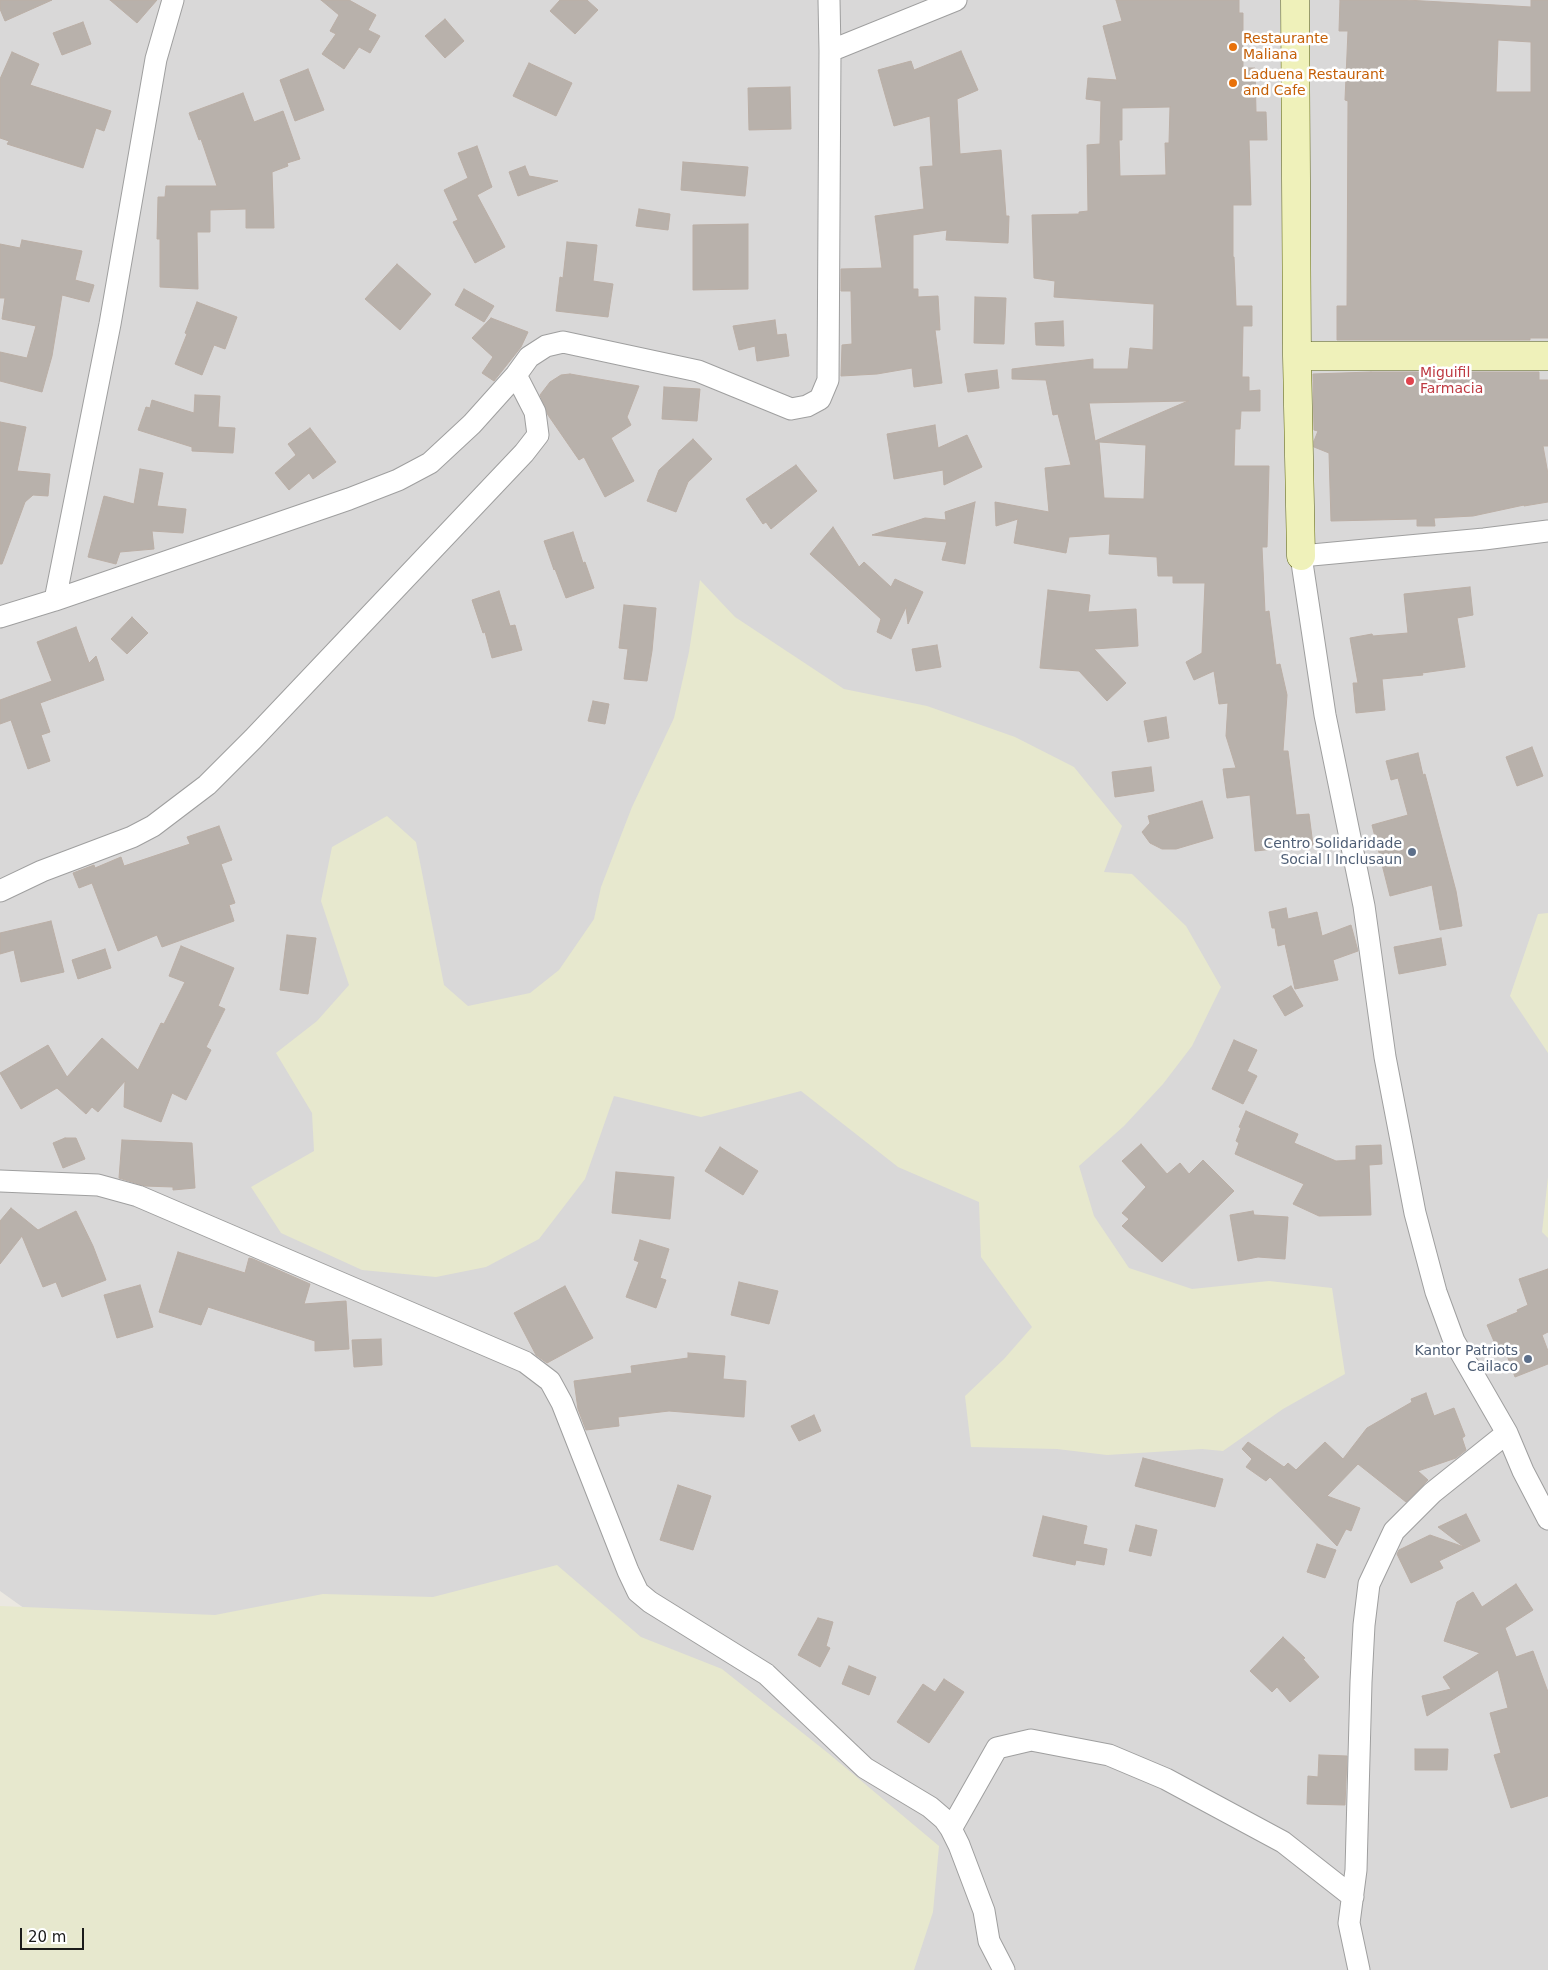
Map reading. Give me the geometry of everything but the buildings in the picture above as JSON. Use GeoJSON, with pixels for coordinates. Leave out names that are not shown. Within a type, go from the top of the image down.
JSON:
{"type":"FeatureCollection","features":[{"type":"Feature","properties":{"kind":"street"},"geometry":{"type":"LineString","coordinates":[[55,600],[110,324],[156,59],[173,0]]}},
{"type":"Feature","properties":{"kind":"street"},"geometry":{"type":"LineString","coordinates":[[0,617],[55,600],[349,499],[398,480],[430,463],[472,424],[516,375],[529,357],[546,346],[563,342],[698,371],[791,409],[807,406],[820,399],[828,380],[830,50],[828,0]]}},
{"type":"Feature","properties":{"kind":"street"},"geometry":{"type":"LineString","coordinates":[[830,50],[956,0]]}},
{"type":"Feature","properties":{"kind":"street"},"geometry":{"type":"LineString","coordinates":[[1295,0],[1297,356],[1301,556],[1325,715],[1364,906],[1385,1057],[1415,1213],[1436,1292],[1454,1340],[1507,1433],[1523,1472],[1548,1519]]}},
{"type":"Feature","properties":{"kind":"street"},"geometry":{"type":"LineString","coordinates":[[1297,356],[1548,356]]}},
{"type":"Feature","properties":{"kind":"street"},"geometry":{"type":"LineString","coordinates":[[0,891],[42,871],[132,837],[153,826],[207,785],[253,739],[524,453],[538,435],[535,412],[516,375]]}},
{"type":"Feature","properties":{"kind":"street"},"geometry":{"type":"LineString","coordinates":[[1301,556],[1484,539],[1548,530]]}},
{"type":"Feature","properties":{"kind":"street"},"geometry":{"type":"LineString","coordinates":[[0,1181],[98,1185],[138,1196],[525,1362],[550,1382],[562,1403],[638,1592],[650,1602],[766,1674],[865,1768],[930,1807],[951,1829],[984,1911],[989,1941],[1004,1970]]}},
{"type":"Feature","properties":{"kind":"street"},"geometry":{"type":"LineString","coordinates":[[1359,1970],[1349,1923],[1356,1870],[1361,1682],[1364,1625],[1370,1584],[1394,1531],[1432,1493],[1507,1433]]}},
{"type":"Feature","properties":{"kind":"street"},"geometry":{"type":"LineString","coordinates":[[951,1829],[997,1748],[1031,1740],[1109,1755],[1166,1779],[1283,1842],[1353,1896]]}},
{"type":"Feature","properties":{"kind":"shaded area"},"geometry":{"type":"Polygon","coordinates":[[[0,0],[1548,0],[1548,1970],[530,1970],[0,1591],[0,0]]]}},
{"type":"Feature","properties":{"kind":"green space"},"geometry":{"type":"Polygon","coordinates":[[[700,580],[735,617],[844,689],[927,706],[1015,737],[1074,767],[1122,826],[1104,872],[1132,874],[1186,926],[1221,987],[1192,1046],[1163,1084],[1124,1126],[1079,1166],[1094,1216],[1129,1268],[1192,1289],[1269,1281],[1332,1288],[1345,1374],[1283,1409],[1223,1451],[1202,1449],[1107,1455],[1057,1449],[971,1447],[965,1396],[1004,1359],[1032,1327],[981,1257],[979,1202],[898,1167],[801,1091],[701,1117],[614,1096],[585,1179],[539,1239],[486,1267],[436,1277],[362,1270],[281,1233],[251,1187],[314,1151],[312,1113],[276,1053],[317,1021],[349,985],[321,901],[332,847],[387,816],[416,842],[444,985],[468,1006],[530,993],[559,970],[594,919],[601,887],[632,807],[674,718],[689,652],[700,580]]]}},
{"type":"Feature","properties":{"kind":"green space"},"geometry":{"type":"Polygon","coordinates":[[[1548,913],[1548,1053],[1510,996],[1538,914],[1548,913]]]}},
{"type":"Feature","properties":{"kind":"green space"},"geometry":{"type":"Polygon","coordinates":[[[1548,1177],[1548,1238],[1542,1232],[1548,1177]]]}},
{"type":"Feature","properties":{"kind":"green space"},"geometry":{"type":"Polygon","coordinates":[[[557,1565],[641,1637],[722,1669],[828,1753],[939,1846],[933,1912],[914,1970],[0,1970],[0,1606],[215,1615],[323,1594],[433,1597],[557,1565]]]}},
{"type":"Feature","properties":{"kind":"place","name":"Restaurante Maliana"},"geometry":{"type":"Point","coordinates":[1233,47]}},
{"type":"Feature","properties":{"kind":"place","name":"Laduena Restaurant and Cafe"},"geometry":{"type":"Point","coordinates":[1233,83]}},
{"type":"Feature","properties":{"kind":"place","name":"Miguifil Farmacia"},"geometry":{"type":"Point","coordinates":[1410,381]}},
{"type":"Feature","properties":{"kind":"place","name":"Centro Solidaridade Social I Inclusaun"},"geometry":{"type":"Point","coordinates":[1412,852]}},
{"type":"Feature","properties":{"kind":"place","name":"Kantor Patriots Cailaco"},"geometry":{"type":"Point","coordinates":[1528,1359]}}]}
